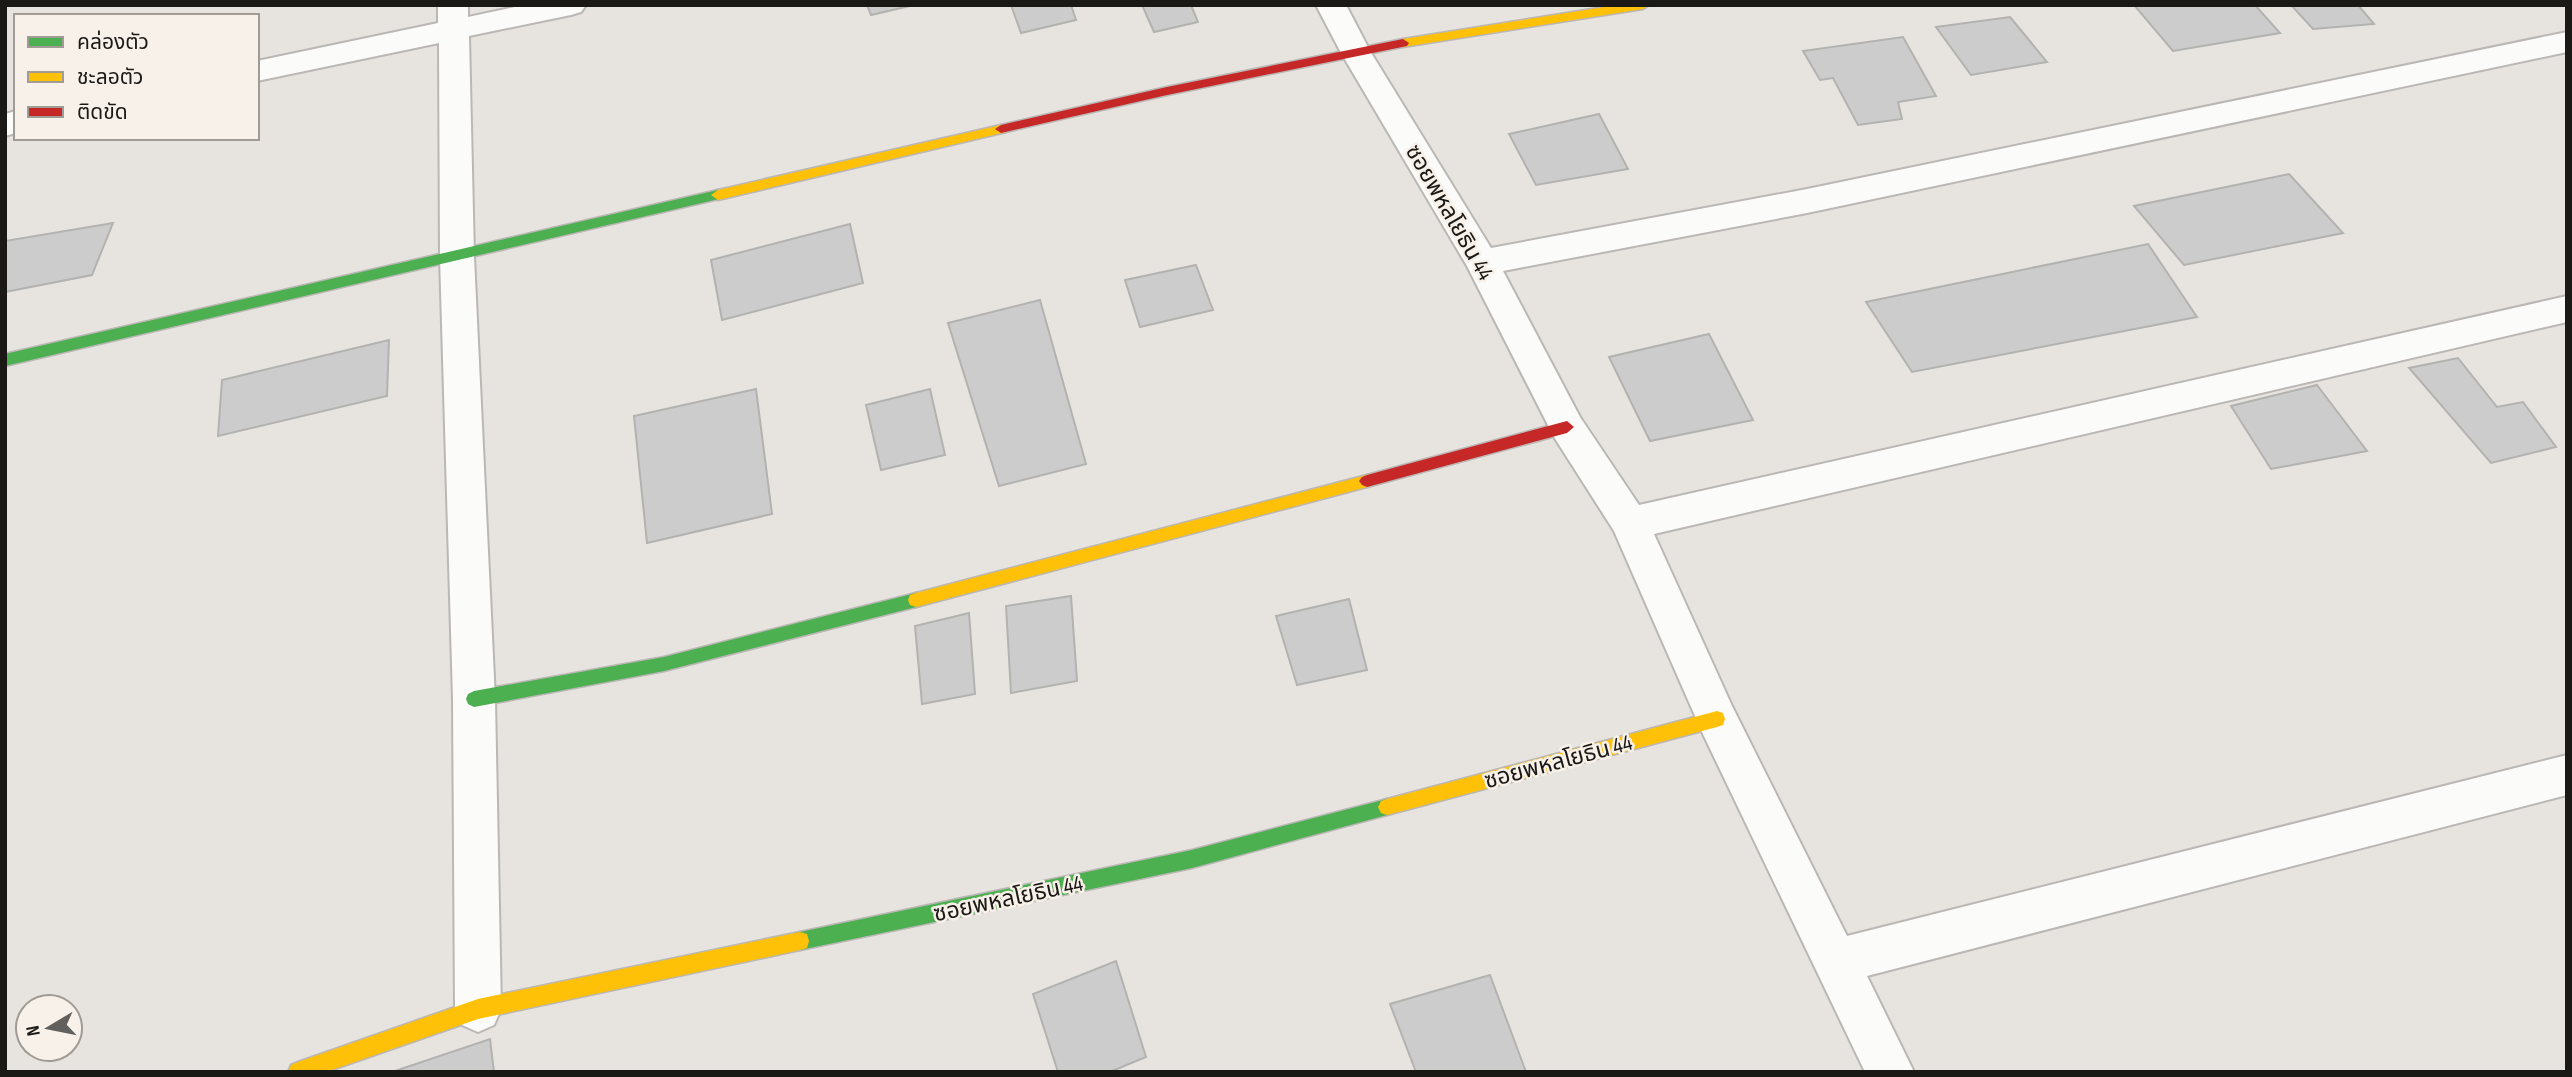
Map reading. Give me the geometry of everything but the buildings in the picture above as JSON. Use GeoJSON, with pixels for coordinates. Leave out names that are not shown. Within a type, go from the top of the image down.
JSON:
{"type":"FeatureCollection","features":[{"type":"Feature","properties":{"kind":"street"},"geometry":{"type":"LineString","coordinates":[[259,70],[454,18],[571,5]]}},
{"type":"Feature","properties":{"kind":"street","name":"ซอยพหลโยธิน 44"},"geometry":{"type":"LineString","coordinates":[[1331,5],[1355,51],[1482,262],[1567,427],[1630,523],[1717,719],[1839,961],[1890,1072]]}},
{"type":"Feature","properties":{"kind":"street"},"geometry":{"type":"LineString","coordinates":[[5,360],[1355,51],[1643,5]]}},
{"type":"Feature","properties":{"kind":"street"},"geometry":{"type":"LineString","coordinates":[[454,18],[457,257],[474,699],[478,1009]]}},
{"type":"Feature","properties":{"kind":"street"},"geometry":{"type":"LineString","coordinates":[[1482,262],[1807,201],[2567,41]]}},
{"type":"Feature","properties":{"kind":"street"},"geometry":{"type":"LineString","coordinates":[[1630,523],[2567,309]]}},
{"type":"Feature","properties":{"kind":"street"},"geometry":{"type":"LineString","coordinates":[[474,699],[664,664],[1097,555],[1567,427]]}},
{"type":"Feature","properties":{"kind":"street","name":"ซอยพหลโยธิน 44"},"geometry":{"type":"LineString","coordinates":[[298,1072],[478,1009],[1192,859],[1717,719]]}},
{"type":"Feature","properties":{"kind":"street"},"geometry":{"type":"LineString","coordinates":[[1839,961],[2567,775]]}},
{"type":"Feature","properties":{"kind":"traffic: fast"},"geometry":{"type":"LineString","coordinates":[[5,360],[718,195]]}},
{"type":"Feature","properties":{"kind":"traffic: fast"},"geometry":{"type":"LineString","coordinates":[[474,699],[664,664],[916,600]]}},
{"type":"Feature","properties":{"kind":"traffic: fast"},"geometry":{"type":"LineString","coordinates":[[800,941],[1192,859],[1387,807]]}},
{"type":"Feature","properties":{"kind":"traffic: slow"},"geometry":{"type":"LineString","coordinates":[[1403,43],[1643,5]]}},
{"type":"Feature","properties":{"kind":"traffic: slow"},"geometry":{"type":"LineString","coordinates":[[718,195],[1001,129]]}},
{"type":"Feature","properties":{"kind":"traffic: slow"},"geometry":{"type":"LineString","coordinates":[[916,600],[1367,481]]}},
{"type":"Feature","properties":{"kind":"traffic: slow"},"geometry":{"type":"LineString","coordinates":[[1387,807],[1717,719]]}},
{"type":"Feature","properties":{"kind":"traffic: slow"},"geometry":{"type":"LineString","coordinates":[[298,1072],[478,1009],[800,941]]}},
{"type":"Feature","properties":{"kind":"traffic: jam"},"geometry":{"type":"LineString","coordinates":[[1001,129],[1167,91],[1403,43]]}},
{"type":"Feature","properties":{"kind":"traffic: jam"},"geometry":{"type":"LineString","coordinates":[[1367,481],[1567,427]]}}]}
